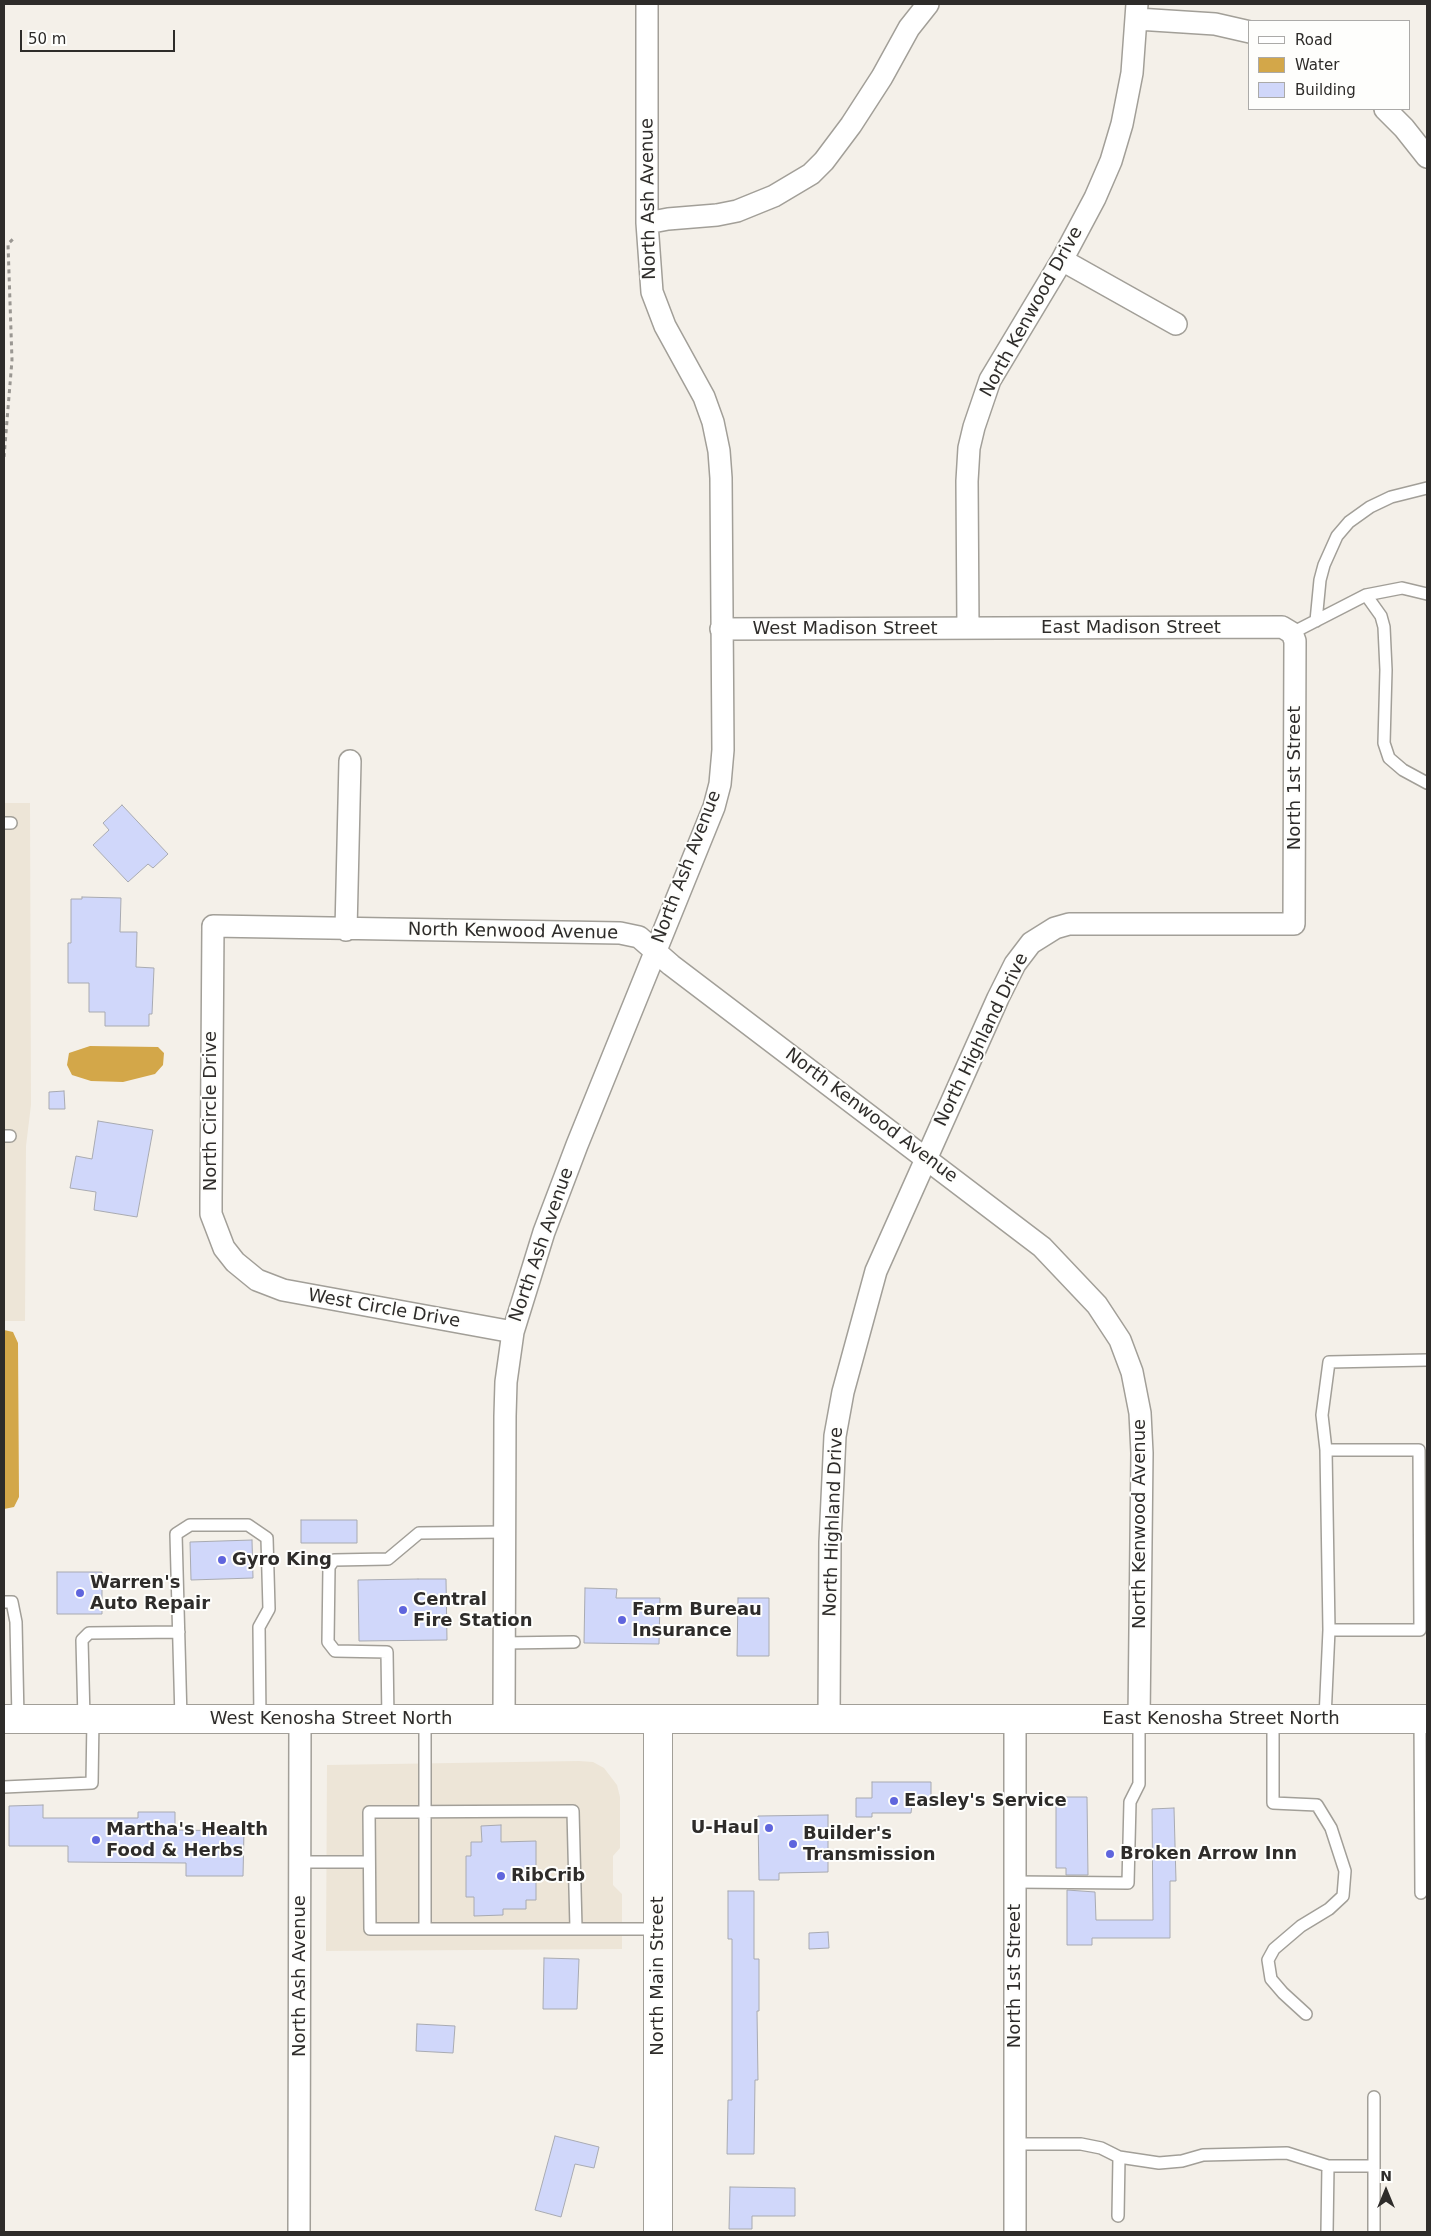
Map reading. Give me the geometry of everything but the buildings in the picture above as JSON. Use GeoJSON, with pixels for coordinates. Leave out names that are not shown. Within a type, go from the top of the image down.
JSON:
{"type":"FeatureCollection","features":[{"type":"Feature","properties":{"kind":"main road","name":"West Kenosha Street North"},"geometry":{"type":"LineString","coordinates":[[11,1719],[658,1720]]}},
{"type":"Feature","properties":{"kind":"main road","name":"East Kenosha Street North"},"geometry":{"type":"LineString","coordinates":[[829,1719],[1423,1719]]}},
{"type":"Feature","properties":{"kind":"main road"},"geometry":{"type":"LineString","coordinates":[[658,1720],[829,1719]]}},
{"type":"Feature","properties":{"kind":"main road","name":"North Main Street"},"geometry":{"type":"LineString","coordinates":[[658,1720],[658,2232]]}},
{"type":"Feature","properties":{"kind":"street","name":"North Ash Avenue"},"geometry":{"type":"LineString","coordinates":[[504,1720],[506,1382],[513,1332],[544,1232],[706,828],[720,784],[723,750],[719,451],[713,422],[704,397],[665,326],[652,292],[647,223],[647,4]]}},
{"type":"Feature","properties":{"kind":"street"},"geometry":{"type":"LineString","coordinates":[[647,223],[668,219],[717,216],[737,211],[774,196],[810,174],[824,162],[851,125],[882,76],[908,28],[928,4]]}},
{"type":"Feature","properties":{"kind":"street"},"geometry":{"type":"LineString","coordinates":[[1137,11],[1248,32]]}},
{"type":"Feature","properties":{"kind":"street","name":"North Kenwood Drive"},"geometry":{"type":"LineString","coordinates":[[968,628],[967,481],[969,448],[974,426],[990,380],[1062,260],[1095,198],[1111,161],[1122,124],[1132,73],[1137,11]]}},
{"type":"Feature","properties":{"kind":"street"},"geometry":{"type":"LineString","coordinates":[[1386,110],[1404,128],[1427,158]]}},
{"type":"Feature","properties":{"kind":"street"},"geometry":{"type":"LineString","coordinates":[[1062,260],[1176,324]]}},
{"type":"Feature","properties":{"kind":"street","name":"East Madison Street"},"geometry":{"type":"LineString","coordinates":[[968,628],[1282,627],[1292,633]]}},
{"type":"Feature","properties":{"kind":"street","name":"West Madison Street"},"geometry":{"type":"LineString","coordinates":[[721,629],[968,628]]}},
{"type":"Feature","properties":{"kind":"street","name":"North 1st Street"},"geometry":{"type":"LineString","coordinates":[[1292,633],[1295,651],[1294,924]]}},
{"type":"Feature","properties":{"kind":"street"},"geometry":{"type":"LineString","coordinates":[[346,930],[350,762]]}},
{"type":"Feature","properties":{"kind":"street","name":"North Highland Drive"},"geometry":{"type":"LineString","coordinates":[[829,1719],[832,1471],[837,1420],[857,1336],[876,1271],[1015,964],[1030,943],[1044,933],[1069,924],[1294,924]]}},
{"type":"Feature","properties":{"kind":"street","name":"North Kenwood Avenue"},"geometry":{"type":"LineString","coordinates":[[213,926],[346,930],[620,933],[639,937],[671,965],[1042,1247],[1063,1266],[1101,1311],[1120,1340],[1127,1355],[1140,1413],[1142,1453],[1139,1719]]}},
{"type":"Feature","properties":{"kind":"street","name":"North Circle Drive"},"geometry":{"type":"LineString","coordinates":[[213,926],[211,1214],[224,1248],[235,1262],[257,1280]]}},
{"type":"Feature","properties":{"kind":"street","name":"West Circle Drive"},"geometry":{"type":"LineString","coordinates":[[257,1280],[284,1290],[513,1332]]}},
{"type":"Feature","properties":{"kind":"street","name":"North Ash Avenue"},"geometry":{"type":"LineString","coordinates":[[299,2232],[300,1719]]}},
{"type":"Feature","properties":{"kind":"street","name":"North 1st Street"},"geometry":{"type":"LineString","coordinates":[[1015,1719],[1015,2232]]}},
{"type":"Feature","properties":{"kind":"lane"},"geometry":{"type":"LineString","coordinates":[[1316,621],[1320,580],[1324,565],[1337,536],[1349,522],[1370,507],[1391,497],[1427,488]]}},
{"type":"Feature","properties":{"kind":"lane"},"geometry":{"type":"LineString","coordinates":[[1292,633],[1366,595],[1402,588],[1427,594]]}},
{"type":"Feature","properties":{"kind":"lane"},"geometry":{"type":"LineString","coordinates":[[1366,595],[1381,616],[1384,627],[1386,670],[1384,743],[1389,758],[1404,770],[1427,783]]}},
{"type":"Feature","properties":{"kind":"lane"},"geometry":{"type":"LineString","coordinates":[[1325,1718],[1329,1630],[1326,1450],[1322,1415],[1329,1362],[1427,1360]]}},
{"type":"Feature","properties":{"kind":"lane"},"geometry":{"type":"LineString","coordinates":[[1326,1450],[1418,1450],[1424,1630],[1329,1630]]}},
{"type":"Feature","properties":{"kind":"lane"},"geometry":{"type":"LineString","coordinates":[[181,1719],[176,1534],[190,1525],[248,1525],[267,1538],[269,1609],[259,1627],[260,1719]]}},
{"type":"Feature","properties":{"kind":"lane"},"geometry":{"type":"LineString","coordinates":[[388,1720],[387,1652],[335,1651],[328,1642],[329,1567],[334,1560],[388,1559],[419,1533],[504,1532]]}},
{"type":"Feature","properties":{"kind":"lane"},"geometry":{"type":"LineString","coordinates":[[4,1602],[12,1602],[16,1622],[11,1719]]}},
{"type":"Feature","properties":{"kind":"lane"},"geometry":{"type":"LineString","coordinates":[[4,1787],[92,1783],[82,1640],[89,1633],[179,1632]]}},
{"type":"Feature","properties":{"kind":"lane"},"geometry":{"type":"LineString","coordinates":[[504,1643],[574,1642]]}},
{"type":"Feature","properties":{"kind":"lane"},"geometry":{"type":"LineString","coordinates":[[1273,1718],[1273,1803],[1318,1805],[1331,1828],[1345,1871],[1344,1896],[1330,1909],[1301,1926],[1274,1949],[1268,1960],[1271,1979],[1306,2014]]}},
{"type":"Feature","properties":{"kind":"lane"},"geometry":{"type":"LineString","coordinates":[[1015,1882],[1128,1883],[1130,1802],[1138,1784],[1139,1719]]}},
{"type":"Feature","properties":{"kind":"lane"},"geometry":{"type":"LineString","coordinates":[[1421,1893],[1423,1719]]}},
{"type":"Feature","properties":{"kind":"lane"},"geometry":{"type":"LineString","coordinates":[[425,1720],[425,1929]]}},
{"type":"Feature","properties":{"kind":"lane"},"geometry":{"type":"LineString","coordinates":[[576,1928],[573,1811],[369,1812],[370,1929],[658,1929]]}},
{"type":"Feature","properties":{"kind":"lane"},"geometry":{"type":"LineString","coordinates":[[301,1862],[369,1862]]}},
{"type":"Feature","properties":{"kind":"lane"},"geometry":{"type":"LineString","coordinates":[[1374,2096],[1374,2232]]}},
{"type":"Feature","properties":{"kind":"lane"},"geometry":{"type":"LineString","coordinates":[[1015,2144],[1081,2144],[1101,2148],[1119,2157],[1159,2163],[1182,2161],[1203,2155],[1286,2153],[1328,2166],[1374,2166]]}},
{"type":"Feature","properties":{"kind":"lane"},"geometry":{"type":"LineString","coordinates":[[1118,2216],[1119,2157]]}},
{"type":"Feature","properties":{"kind":"lane"},"geometry":{"type":"LineString","coordinates":[[1327,2232],[1328,2166]]}},
{"type":"Feature","properties":{"kind":"path"},"geometry":{"type":"LineString","coordinates":[[4,457],[12,360],[8,244],[14,238]]}},
{"type":"Feature","properties":{"kind":"shaded area"},"geometry":{"type":"Polygon","coordinates":[[[4,803],[30,803],[31,1105],[26,1146],[25,1321],[4,1321],[4,803]]]}},
{"type":"Feature","properties":{"kind":"shaded area"},"geometry":{"type":"Polygon","coordinates":[[[593,1762],[604,1768],[617,1785],[620,1797],[620,1848],[613,1856],[613,1885],[622,1894],[622,1949],[326,1951],[327,1765],[593,1762]]]}},
{"type":"Feature","properties":{"kind":"water"},"geometry":{"type":"Polygon","coordinates":[[[90,1046],[158,1047],[164,1053],[163,1065],[155,1074],[123,1082],[91,1081],[72,1075],[67,1065],[69,1053],[90,1046]]]}},
{"type":"Feature","properties":{"kind":"water"},"geometry":{"type":"Polygon","coordinates":[[[4,1330],[13,1332],[18,1343],[19,1497],[14,1507],[4,1509],[4,1330]]]}},
{"type":"Feature","properties":{"kind":"place","name":"Gyro King"},"geometry":{"type":"Point","coordinates":[222,1560]}},
{"type":"Feature","properties":{"kind":"place","name":"Warren's Auto Repair"},"geometry":{"type":"Point","coordinates":[80,1593]}},
{"type":"Feature","properties":{"kind":"place","name":"Central Fire Station"},"geometry":{"type":"Point","coordinates":[403,1610]}},
{"type":"Feature","properties":{"kind":"place","name":"Farm Bureau Insurance"},"geometry":{"type":"Point","coordinates":[622,1620]}},
{"type":"Feature","properties":{"kind":"place","name":"Easley's Service"},"geometry":{"type":"Point","coordinates":[894,1801]}},
{"type":"Feature","properties":{"kind":"place","name":"U-Haul"},"geometry":{"type":"Point","coordinates":[769,1828]}},
{"type":"Feature","properties":{"kind":"place","name":"Martha's Health Food & Herbs"},"geometry":{"type":"Point","coordinates":[96,1840]}},
{"type":"Feature","properties":{"kind":"place","name":"Builder's Transmission"},"geometry":{"type":"Point","coordinates":[793,1844]}},
{"type":"Feature","properties":{"kind":"place","name":"Broken Arrow Inn"},"geometry":{"type":"Point","coordinates":[1110,1854]}},
{"type":"Feature","properties":{"kind":"place","name":"RibCrib"},"geometry":{"type":"Point","coordinates":[501,1876]}}]}
